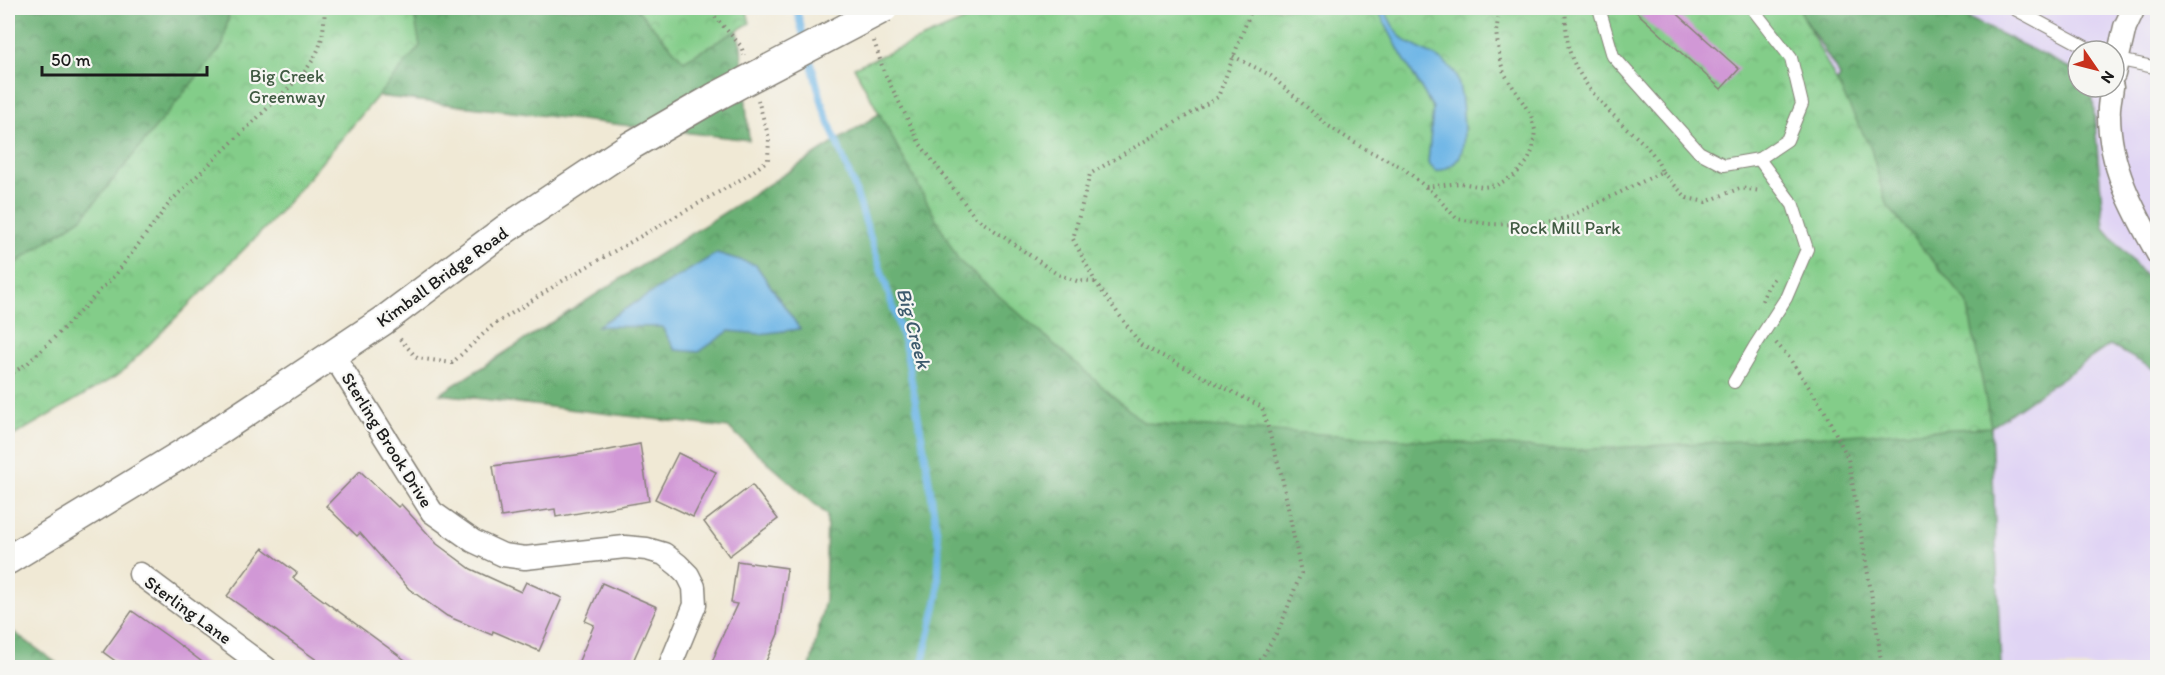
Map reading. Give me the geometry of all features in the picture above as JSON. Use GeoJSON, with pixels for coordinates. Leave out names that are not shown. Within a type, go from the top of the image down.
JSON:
{"type":"FeatureCollection","features":[{"type":"Feature","properties":{"kind":"street","name":"Kimball Bridge Road"},"geometry":{"type":"LineString","coordinates":[[8,560],[203,441],[382,321],[507,228],[632,145],[715,97],[884,8]]}},
{"type":"Feature","properties":{"kind":"street"},"geometry":{"type":"LineString","coordinates":[[2122,39],[2134,8]]}},
{"type":"Feature","properties":{"kind":"street"},"geometry":{"type":"LineString","coordinates":[[2110,99],[2108,114],[2113,154],[2123,190],[2157,254]]}},
{"type":"Feature","properties":{"kind":"street","name":"Sterling Brook Drive"},"geometry":{"type":"LineString","coordinates":[[333,353],[432,512],[473,541],[503,555],[525,558],[625,547],[647,549],[664,555],[678,565],[688,575],[694,587],[695,605],[669,668]]}},
{"type":"Feature","properties":{"kind":"street","name":"Sterling Lane"},"geometry":{"type":"LineString","coordinates":[[140,574],[266,668]]}},
{"type":"Feature","properties":{"kind":"lane"},"geometry":{"type":"LineString","coordinates":[[1599,8],[1613,56],[1699,152],[1724,165],[1759,159],[1787,140],[1802,104],[1791,58],[1752,8]]}},
{"type":"Feature","properties":{"kind":"lane"},"geometry":{"type":"LineString","coordinates":[[2013,8],[2071,39]]}},
{"type":"Feature","properties":{"kind":"lane"},"geometry":{"type":"LineString","coordinates":[[2126,65],[2157,68]]}},
{"type":"Feature","properties":{"kind":"lane"},"geometry":{"type":"LineString","coordinates":[[1734,382],[1786,298],[1807,249],[1792,205],[1759,159]]}},
{"type":"Feature","properties":{"kind":"path"},"geometry":{"type":"LineString","coordinates":[[8,376],[28,363],[76,315],[116,274],[171,201],[302,75],[314,60],[324,38],[325,8]]}},
{"type":"Feature","properties":{"kind":"path"},"geometry":{"type":"LineString","coordinates":[[707,8],[741,46],[744,57]]}},
{"type":"Feature","properties":{"kind":"path"},"geometry":{"type":"LineString","coordinates":[[1252,8],[1218,97],[1090,174],[1073,239],[1096,283],[1141,345],[1262,408],[1282,477],[1301,573],[1280,627],[1256,668]]}},
{"type":"Feature","properties":{"kind":"path"},"geometry":{"type":"LineString","coordinates":[[1426,187],[1460,183],[1483,187],[1497,184],[1515,176],[1528,161],[1535,130],[1531,114],[1504,73],[1500,60],[1496,32],[1500,8]]}},
{"type":"Feature","properties":{"kind":"path"},"geometry":{"type":"LineString","coordinates":[[1565,8],[1569,49],[1578,73],[1614,117],[1642,140],[1658,160],[1662,172],[1687,198],[1706,202],[1740,188],[1762,191],[1768,199]]}},
{"type":"Feature","properties":{"kind":"path"},"geometry":{"type":"LineString","coordinates":[[873,40],[884,72],[920,144],[975,217],[1057,274],[1077,281],[1096,283]]}},
{"type":"Feature","properties":{"kind":"path"},"geometry":{"type":"LineString","coordinates":[[1233,56],[1270,75],[1327,125],[1361,147],[1402,167],[1426,187],[1457,219],[1489,224],[1538,225],[1569,217],[1662,172]]}},
{"type":"Feature","properties":{"kind":"path"},"geometry":{"type":"LineString","coordinates":[[382,321],[417,358],[452,363],[492,326],[567,278],[747,176],[768,160],[770,138],[757,97]]}},
{"type":"Feature","properties":{"kind":"path"},"geometry":{"type":"LineString","coordinates":[[1781,270],[1768,286],[1755,320],[1788,356],[1824,410],[1848,458],[1882,668]]}},
{"type":"Feature","properties":{"kind":"shaded area"},"geometry":{"type":"Polygon","coordinates":[[[1799,8],[2157,8],[2157,667],[2001,667],[1991,427],[1886,204],[1799,8]]]}},
{"type":"Feature","properties":{"kind":"green space"},"geometry":{"type":"Polygon","coordinates":[[[8,8],[731,8],[741,46],[749,140],[310,88],[82,218],[8,268],[8,8]]]}},
{"type":"Feature","properties":{"kind":"green space","name":"Big Creek Greenway"},"geometry":{"type":"Polygon","coordinates":[[[230,8],[413,8],[420,46],[271,222],[120,374],[8,439],[8,268],[82,218],[223,45],[230,8]]]}},
{"type":"Feature","properties":{"kind":"green space"},"geometry":{"type":"Polygon","coordinates":[[[636,8],[746,8],[750,23],[684,61],[636,8]]]}},
{"type":"Feature","properties":{"kind":"green space","name":"Rock Mill Park"},"geometry":{"type":"Polygon","coordinates":[[[994,8],[1799,8],[1871,149],[1886,204],[1967,302],[1991,427],[1574,450],[1144,423],[959,261],[854,67],[994,8]]]}},
{"type":"Feature","properties":{"kind":"green space"},"geometry":{"type":"Polygon","coordinates":[[[1045,8],[1768,228],[1840,76],[1798,8],[1948,8],[2066,66],[2066,99],[2093,99],[2104,228],[2157,290],[2157,371],[2110,345],[1991,427],[2001,667],[810,667],[825,600],[827,515],[729,428],[440,394],[1045,8]]]}},
{"type":"Feature","properties":{"kind":"green space"},"geometry":{"type":"Polygon","coordinates":[[[11,630],[62,667],[8,667],[8,633],[11,630]]]}},
{"type":"Feature","properties":{"kind":"water"},"geometry":{"type":"Polygon","coordinates":[[[1377,8],[1384,8],[1400,36],[1443,61],[1454,72],[1457,79],[1464,129],[1462,151],[1457,161],[1442,170],[1436,172],[1428,163],[1433,108],[1377,8]]]}},
{"type":"Feature","properties":{"kind":"water"},"geometry":{"type":"Polygon","coordinates":[[[717,253],[756,265],[800,329],[760,334],[729,331],[699,352],[675,350],[662,327],[597,326],[717,253]]]}},
{"type":"Feature","properties":{"kind":"building"},"geometry":{"type":"Polygon","coordinates":[[[1632,8],[1671,8],[1739,69],[1721,89],[1632,8]]]}},
{"type":"Feature","properties":{"kind":"building"},"geometry":{"type":"Polygon","coordinates":[[[640,444],[649,501],[556,517],[555,509],[501,517],[493,466],[599,452],[640,444]]]}},
{"type":"Feature","properties":{"kind":"building"},"geometry":{"type":"Polygon","coordinates":[[[678,453],[716,472],[693,517],[655,499],[678,453]]]}},
{"type":"Feature","properties":{"kind":"building"},"geometry":{"type":"Polygon","coordinates":[[[360,471],[398,507],[401,504],[437,544],[471,569],[521,592],[526,582],[562,598],[539,651],[493,631],[492,635],[447,616],[409,589],[360,533],[357,536],[326,506],[360,471]]]}},
{"type":"Feature","properties":{"kind":"building"},"geometry":{"type":"Polygon","coordinates":[[[752,485],[778,519],[729,556],[704,522],[752,485]]]}},
{"type":"Feature","properties":{"kind":"building"},"geometry":{"type":"Polygon","coordinates":[[[263,548],[297,573],[293,578],[416,668],[328,668],[227,596],[263,548]]]}},
{"type":"Feature","properties":{"kind":"building"},"geometry":{"type":"Polygon","coordinates":[[[737,561],[787,568],[778,634],[763,668],[710,668],[737,604],[731,603],[737,561]]]}},
{"type":"Feature","properties":{"kind":"building"},"geometry":{"type":"Polygon","coordinates":[[[602,583],[657,607],[630,668],[576,668],[594,625],[585,621],[602,583]]]}},
{"type":"Feature","properties":{"kind":"building"},"geometry":{"type":"Polygon","coordinates":[[[132,611],[210,668],[125,668],[103,652],[132,611]]]}},
{"type":"Feature","properties":{"kind":"waterway","name":"Big Creek"},"geometry":{"type":"LineString","coordinates":[[796,8],[805,41]]}},
{"type":"Feature","properties":{"kind":"waterway","name":"Big Creek"},"geometry":{"type":"LineString","coordinates":[[809,55],[824,110],[854,186],[905,345],[925,454],[939,546],[938,596],[921,668]]}}]}
